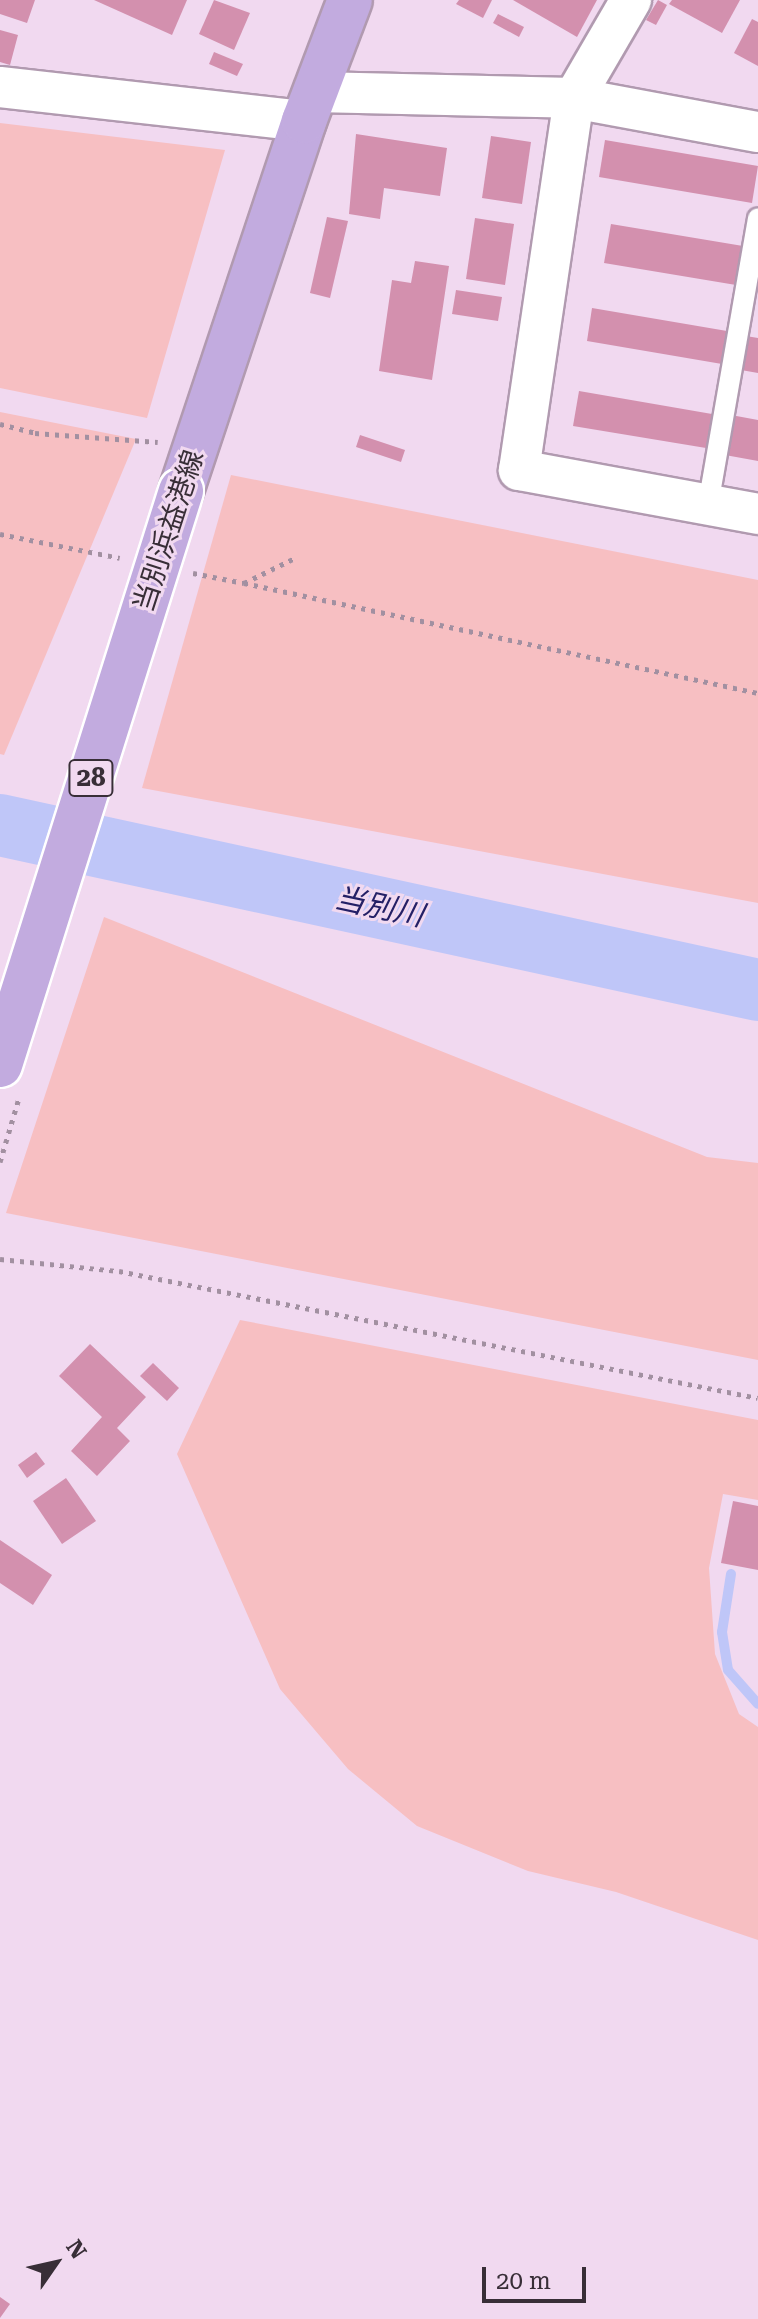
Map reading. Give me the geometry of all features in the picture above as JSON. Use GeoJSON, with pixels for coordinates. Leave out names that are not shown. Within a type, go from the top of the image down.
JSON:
{"type":"FeatureCollection","features":[{"type":"Feature","properties":{"kind":"main road","name":"当別浜益港線"},"geometry":{"type":"LineString","coordinates":[[0,1065],[187,472],[309,107],[350,0]]}},
{"type":"Feature","properties":{"kind":"street"},"geometry":{"type":"LineString","coordinates":[[631,0],[574,98],[519,470],[758,514]]}},
{"type":"Feature","properties":{"kind":"street"},"geometry":{"type":"LineString","coordinates":[[0,87],[309,107],[574,98],[758,132]]}},
{"type":"Feature","properties":{"kind":"lane"},"geometry":{"type":"LineString","coordinates":[[708,505],[758,218]]}},
{"type":"Feature","properties":{"kind":"path"},"geometry":{"type":"LineString","coordinates":[[0,424],[35,433],[146,437],[187,472]]}},
{"type":"Feature","properties":{"kind":"path"},"geometry":{"type":"LineString","coordinates":[[244,583],[758,693]]}},
{"type":"Feature","properties":{"kind":"path"},"geometry":{"type":"LineString","coordinates":[[0,1259],[119,1271],[758,1398]]}},
{"type":"Feature","properties":{"kind":"shaded area"},"geometry":{"type":"Polygon","coordinates":[[[0,123],[225,150],[147,418],[0,388],[0,123]]]}},
{"type":"Feature","properties":{"kind":"shaded area"},"geometry":{"type":"Polygon","coordinates":[[[0,412],[136,439],[4,755],[0,754],[0,412]]]}},
{"type":"Feature","properties":{"kind":"shaded area"},"geometry":{"type":"Polygon","coordinates":[[[231,475],[758,580],[758,903],[142,788],[231,475]]]}},
{"type":"Feature","properties":{"kind":"shaded area"},"geometry":{"type":"Polygon","coordinates":[[[104,917],[707,1157],[758,1163],[758,1360],[6,1213],[104,917]]]}},
{"type":"Feature","properties":{"kind":"shaded area"},"geometry":{"type":"Polygon","coordinates":[[[240,1320],[758,1420],[758,1500],[723,1494],[709,1568],[715,1654],[739,1714],[758,1727],[758,1940],[616,1892],[528,1871],[417,1826],[348,1769],[280,1689],[177,1454],[240,1320]]]}},
{"type":"Feature","properties":{"kind":"building"},"geometry":{"type":"Polygon","coordinates":[[[0,0],[35,0],[27,23],[0,14],[0,0]]]}},
{"type":"Feature","properties":{"kind":"building"},"geometry":{"type":"Polygon","coordinates":[[[94,0],[187,0],[172,35],[94,0]]]}},
{"type":"Feature","properties":{"kind":"building"},"geometry":{"type":"Polygon","coordinates":[[[214,0],[250,13],[234,50],[199,34],[214,0]]]}},
{"type":"Feature","properties":{"kind":"building"},"geometry":{"type":"Polygon","coordinates":[[[459,0],[492,0],[483,18],[456,4],[459,0]]]}},
{"type":"Feature","properties":{"kind":"building"},"geometry":{"type":"Polygon","coordinates":[[[513,0],[597,0],[577,37],[513,0]]]}},
{"type":"Feature","properties":{"kind":"building"},"geometry":{"type":"Polygon","coordinates":[[[658,0],[667,5],[656,25],[646,20],[658,0]]]}},
{"type":"Feature","properties":{"kind":"building"},"geometry":{"type":"Polygon","coordinates":[[[672,0],[740,0],[722,33],[669,4],[672,0]]]}},
{"type":"Feature","properties":{"kind":"building"},"geometry":{"type":"Polygon","coordinates":[[[498,14],[524,27],[519,37],[493,23],[498,14]]]}},
{"type":"Feature","properties":{"kind":"building"},"geometry":{"type":"Polygon","coordinates":[[[752,19],[758,22],[758,66],[734,53],[752,19]]]}},
{"type":"Feature","properties":{"kind":"building"},"geometry":{"type":"Polygon","coordinates":[[[0,30],[18,35],[10,65],[0,62],[0,30]]]}},
{"type":"Feature","properties":{"kind":"building"},"geometry":{"type":"Polygon","coordinates":[[[214,52],[243,64],[237,76],[209,64],[214,52]]]}},
{"type":"Feature","properties":{"kind":"building"},"geometry":{"type":"Polygon","coordinates":[[[356,134],[447,148],[440,196],[384,188],[380,219],[349,214],[356,134]]]}},
{"type":"Feature","properties":{"kind":"building"},"geometry":{"type":"Polygon","coordinates":[[[491,136],[531,142],[522,204],[482,198],[491,136]]]}},
{"type":"Feature","properties":{"kind":"building"},"geometry":{"type":"Polygon","coordinates":[[[605,140],[758,166],[752,203],[599,177],[605,140]]]}},
{"type":"Feature","properties":{"kind":"building"},"geometry":{"type":"Polygon","coordinates":[[[327,217],[348,221],[330,298],[310,293],[327,217]]]}},
{"type":"Feature","properties":{"kind":"building"},"geometry":{"type":"Polygon","coordinates":[[[475,218],[514,224],[505,285],[466,279],[475,218]]]}},
{"type":"Feature","properties":{"kind":"building"},"geometry":{"type":"Polygon","coordinates":[[[611,224],[743,246],[736,285],[604,263],[611,224]]]}},
{"type":"Feature","properties":{"kind":"building"},"geometry":{"type":"Polygon","coordinates":[[[415,261],[449,266],[432,380],[379,371],[392,280],[411,283],[415,261]]]}},
{"type":"Feature","properties":{"kind":"building"},"geometry":{"type":"Polygon","coordinates":[[[456,290],[502,297],[498,321],[452,314],[456,290]]]}},
{"type":"Feature","properties":{"kind":"building"},"geometry":{"type":"Polygon","coordinates":[[[592,308],[727,331],[722,364],[587,341],[592,308]]]}},
{"type":"Feature","properties":{"kind":"building"},"geometry":{"type":"Polygon","coordinates":[[[746,336],[758,338],[758,373],[741,370],[746,336]]]}},
{"type":"Feature","properties":{"kind":"building"},"geometry":{"type":"Polygon","coordinates":[[[579,391],[712,414],[706,448],[573,426],[579,391]]]}},
{"type":"Feature","properties":{"kind":"building"},"geometry":{"type":"Polygon","coordinates":[[[731,415],[758,420],[758,461],[725,455],[731,415]]]}},
{"type":"Feature","properties":{"kind":"building"},"geometry":{"type":"Polygon","coordinates":[[[360,435],[405,450],[401,462],[356,447],[360,435]]]}},
{"type":"Feature","properties":{"kind":"building"},"geometry":{"type":"Polygon","coordinates":[[[90,1344],[146,1397],[117,1428],[130,1441],[97,1476],[71,1451],[102,1417],[59,1376],[90,1344]]]}},
{"type":"Feature","properties":{"kind":"building"},"geometry":{"type":"Polygon","coordinates":[[[153,1363],[179,1388],[167,1401],[140,1376],[153,1363]]]}},
{"type":"Feature","properties":{"kind":"building"},"geometry":{"type":"Polygon","coordinates":[[[36,1452],[45,1464],[27,1478],[18,1465],[36,1452]]]}},
{"type":"Feature","properties":{"kind":"building"},"geometry":{"type":"Polygon","coordinates":[[[66,1478],[96,1521],[62,1544],[33,1501],[66,1478]]]}},
{"type":"Feature","properties":{"kind":"building"},"geometry":{"type":"Polygon","coordinates":[[[733,1501],[758,1506],[758,1570],[721,1563],[733,1501]]]}},
{"type":"Feature","properties":{"kind":"building"},"geometry":{"type":"Polygon","coordinates":[[[0,1540],[52,1575],[33,1605],[0,1583],[0,1540]]]}},
{"type":"Feature","properties":{"kind":"building"},"geometry":{"type":"Polygon","coordinates":[[[0,2297],[10,2304],[0,2318],[0,2297]]]}},
{"type":"Feature","properties":{"kind":"waterway","name":"当別川"},"geometry":{"type":"LineString","coordinates":[[0,825],[758,990]]}},
{"type":"Feature","properties":{"kind":"waterway"},"geometry":{"type":"LineString","coordinates":[[731,1574],[722,1632],[728,1670],[758,1704]]}}]}
